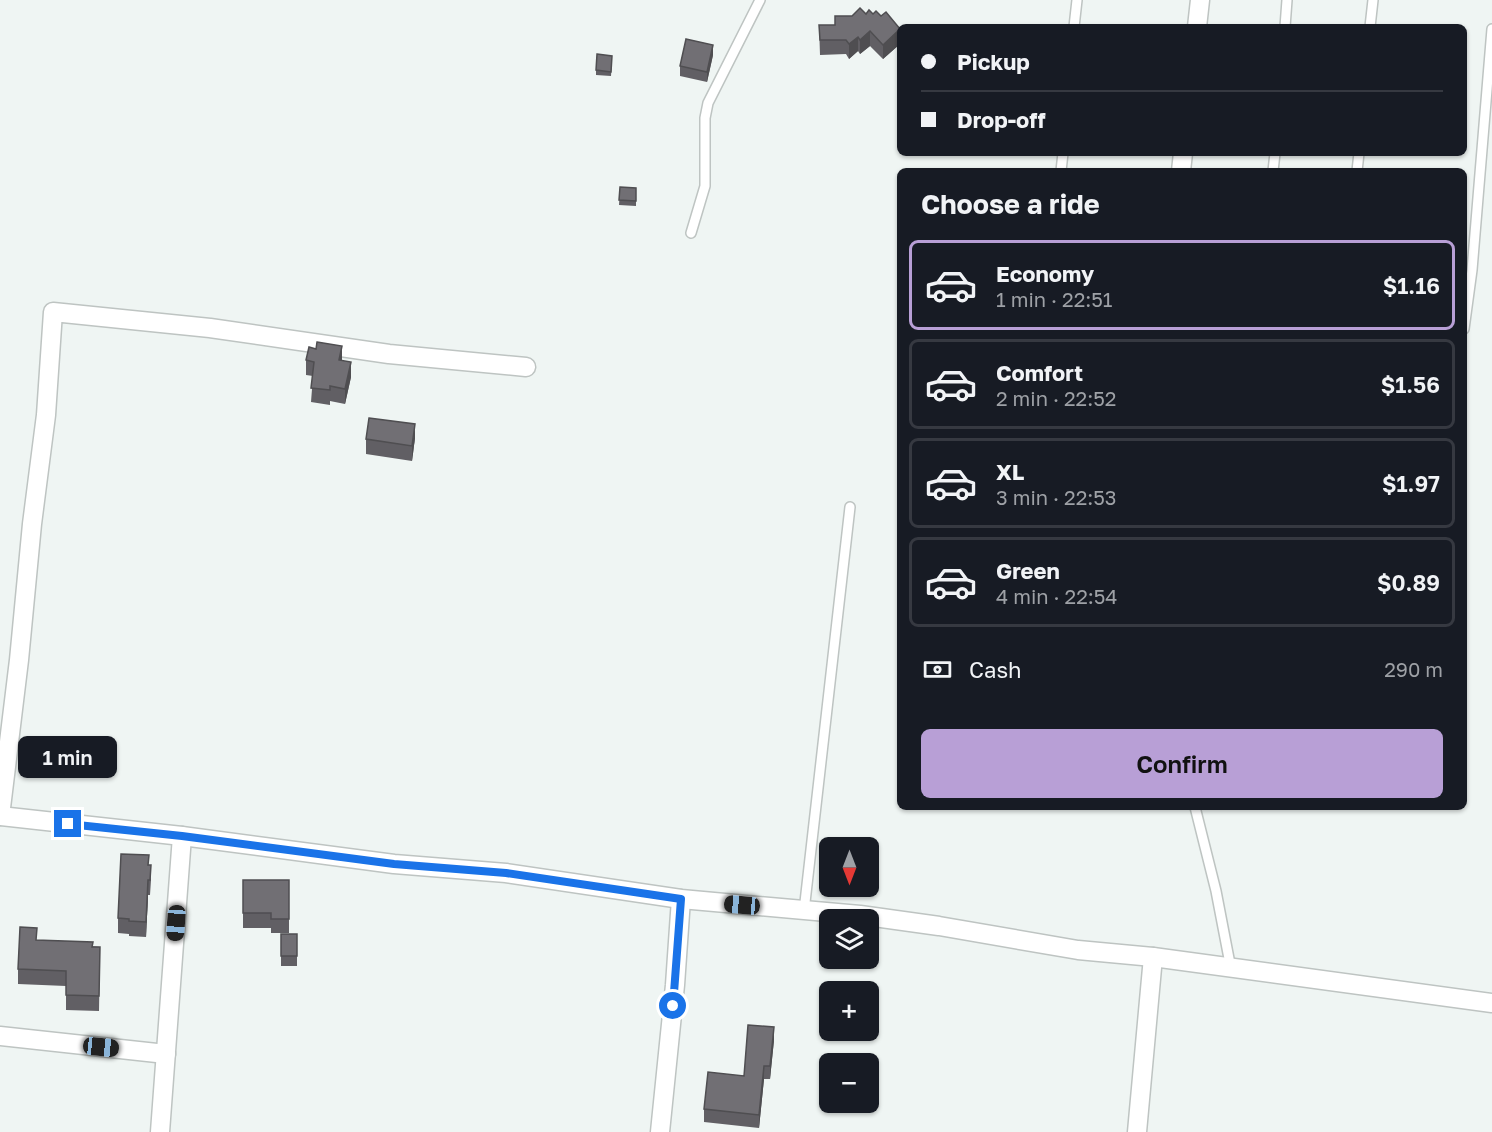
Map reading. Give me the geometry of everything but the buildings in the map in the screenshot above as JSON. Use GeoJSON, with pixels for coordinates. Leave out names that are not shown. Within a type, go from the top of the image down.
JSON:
{"type":"FeatureCollection","features":[{"type":"Feature","properties":{"kind":"street"},"geometry":{"type":"LineString","coordinates":[[1197,24],[1200,0]]}},
{"type":"Feature","properties":{"kind":"street"},"geometry":{"type":"LineString","coordinates":[[526,367],[389,354],[210,328],[53,312],[46,415],[0,816],[182,836],[394,864],[517,874],[681,899],[920,923],[1078,950],[1153,957],[1492,1003]]}},
{"type":"Feature","properties":{"kind":"street"},"geometry":{"type":"LineString","coordinates":[[160,1132],[182,836]]}},
{"type":"Feature","properties":{"kind":"street"},"geometry":{"type":"LineString","coordinates":[[660,1132],[681,899]]}},
{"type":"Feature","properties":{"kind":"street"},"geometry":{"type":"LineString","coordinates":[[1137,1132],[1153,957]]}},
{"type":"Feature","properties":{"kind":"street"},"geometry":{"type":"LineString","coordinates":[[0,1036],[166,1054]]}},
{"type":"Feature","properties":{"kind":"lane"},"geometry":{"type":"LineString","coordinates":[[691,233],[705,186],[705,118],[708,103],[760,0]]}},
{"type":"Feature","properties":{"kind":"lane"},"geometry":{"type":"LineString","coordinates":[[1074,24],[1077,0]]}},
{"type":"Feature","properties":{"kind":"lane"},"geometry":{"type":"LineString","coordinates":[[1286,24],[1287,0]]}},
{"type":"Feature","properties":{"kind":"lane"},"geometry":{"type":"LineString","coordinates":[[1370,24],[1373,0]]}},
{"type":"Feature","properties":{"kind":"lane"},"geometry":{"type":"LineString","coordinates":[[1467,307],[1492,29]]}},
{"type":"Feature","properties":{"kind":"lane"},"geometry":{"type":"LineString","coordinates":[[804,911],[850,507]]}},
{"type":"Feature","properties":{"kind":"lane"},"geometry":{"type":"LineString","coordinates":[[1196,810],[1216,891],[1231,969]]}},
{"type":"Feature","properties":{"kind":"route"},"geometry":{"type":"LineString","coordinates":[[68,824],[182,836],[394,864],[506,873],[681,899],[673,1006]]}}]}
